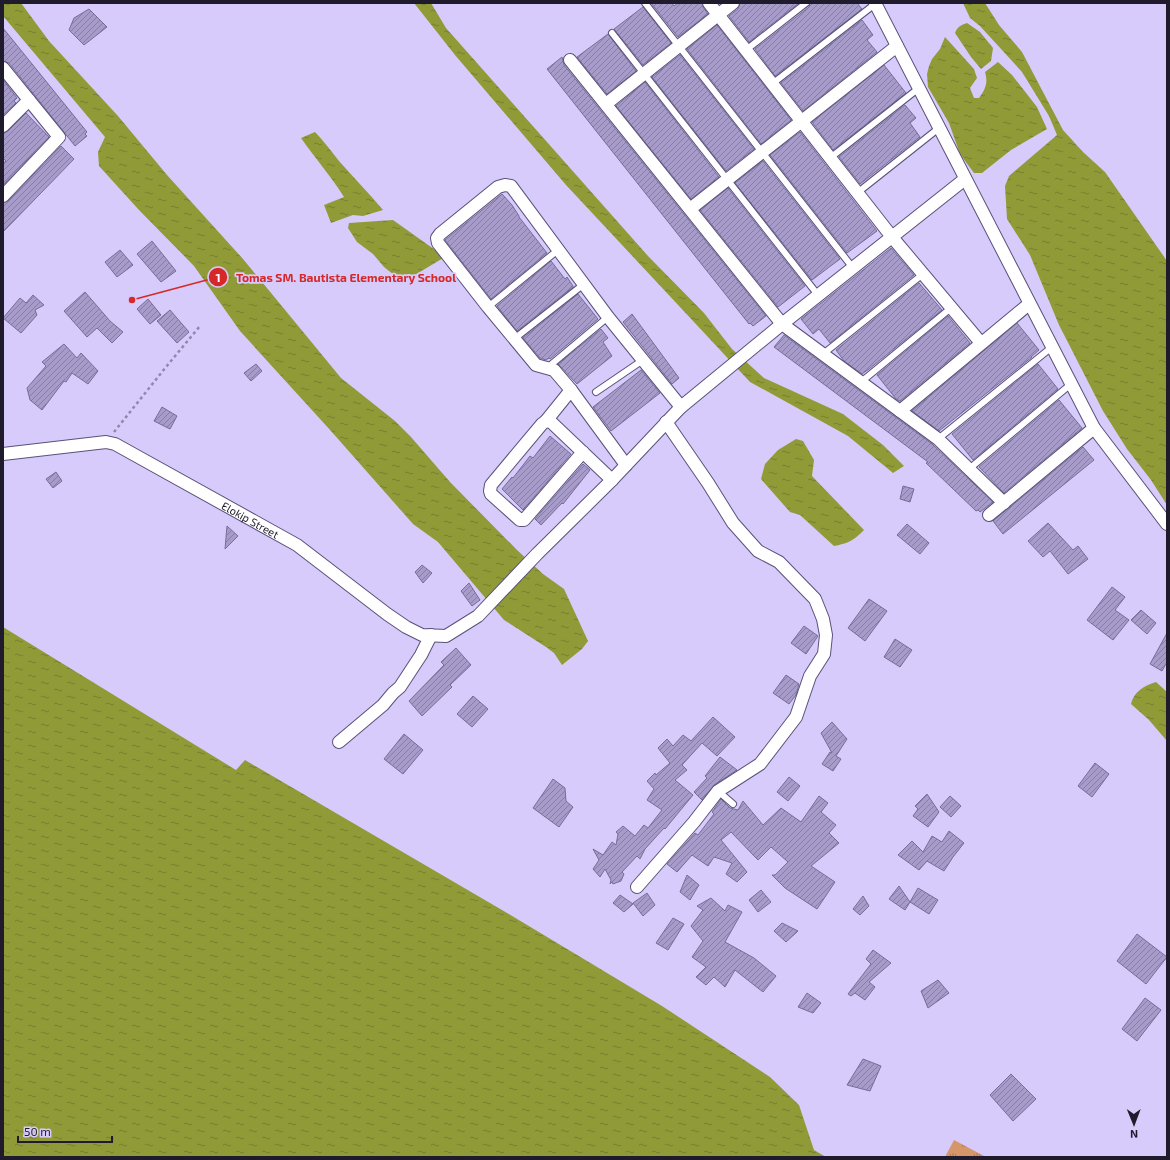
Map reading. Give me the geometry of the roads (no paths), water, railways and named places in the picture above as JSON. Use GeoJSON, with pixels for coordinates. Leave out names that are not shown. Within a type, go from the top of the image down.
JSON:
{"type":"FeatureCollection","features":[{"type":"Feature","properties":{"kind":"street"},"geometry":{"type":"LineString","coordinates":[[709,3],[892,237],[981,343]]}},
{"type":"Feature","properties":{"kind":"street"},"geometry":{"type":"LineString","coordinates":[[606,104],[733,3]]}},
{"type":"Feature","properties":{"kind":"street"},"geometry":{"type":"LineString","coordinates":[[875,4],[1094,428],[1167,524]]}},
{"type":"Feature","properties":{"kind":"street"},"geometry":{"type":"LineString","coordinates":[[690,209],[897,46]]}},
{"type":"Feature","properties":{"kind":"street"},"geometry":{"type":"LineString","coordinates":[[570,60],[782,324],[938,439],[1004,503]]}},
{"type":"Feature","properties":{"kind":"street"},"geometry":{"type":"LineString","coordinates":[[3,68],[59,137],[3,196]]}},
{"type":"Feature","properties":{"kind":"street"},"geometry":{"type":"LineString","coordinates":[[3,126],[29,100]]}},
{"type":"Feature","properties":{"kind":"street","name":"Elokip Street"},"geometry":{"type":"LineString","coordinates":[[3,454],[106,442],[115,444],[297,545],[406,627],[422,635],[446,636],[478,616],[537,554],[612,480],[681,407],[818,295],[965,179]]}},
{"type":"Feature","properties":{"kind":"street"},"geometry":{"type":"LineString","coordinates":[[626,465],[571,390],[554,370],[536,365],[488,307],[438,243],[437,238],[440,234],[498,187],[506,185],[511,186],[608,317],[681,407]]}},
{"type":"Feature","properties":{"kind":"street"},"geometry":{"type":"LineString","coordinates":[[900,411],[1029,304]]}},
{"type":"Feature","properties":{"kind":"street"},"geometry":{"type":"LineString","coordinates":[[571,390],[491,485],[491,494],[520,520],[524,520],[583,452]]}},
{"type":"Feature","properties":{"kind":"street"},"geometry":{"type":"LineString","coordinates":[[546,421],[551,422],[612,480]]}},
{"type":"Feature","properties":{"kind":"street"},"geometry":{"type":"LineString","coordinates":[[637,887],[694,822],[718,791],[760,764],[796,717],[810,676],[824,654],[826,635],[823,619],[815,599],[779,562],[758,551],[733,523],[708,482],[666,422]]}},
{"type":"Feature","properties":{"kind":"street"},"geometry":{"type":"LineString","coordinates":[[989,515],[1094,428]]}},
{"type":"Feature","properties":{"kind":"street"},"geometry":{"type":"LineString","coordinates":[[339,742],[383,705],[400,687],[421,655],[431,635]]}},
{"type":"Feature","properties":{"kind":"lane"},"geometry":{"type":"LineString","coordinates":[[645,3],[852,268]]}},
{"type":"Feature","properties":{"kind":"lane"},"geometry":{"type":"LineString","coordinates":[[746,50],[806,3]]}},
{"type":"Feature","properties":{"kind":"lane"},"geometry":{"type":"LineString","coordinates":[[772,84],[875,4]]}},
{"type":"Feature","properties":{"kind":"lane"},"geometry":{"type":"LineString","coordinates":[[612,33],[818,295]]}},
{"type":"Feature","properties":{"kind":"lane"},"geometry":{"type":"LineString","coordinates":[[830,158],[919,88]]}},
{"type":"Feature","properties":{"kind":"lane"},"geometry":{"type":"LineString","coordinates":[[857,193],[939,128]]}},
{"type":"Feature","properties":{"kind":"lane"},"geometry":{"type":"LineString","coordinates":[[488,307],[558,250]]}},
{"type":"Feature","properties":{"kind":"lane"},"geometry":{"type":"LineString","coordinates":[[823,354],[923,274]]}},
{"type":"Feature","properties":{"kind":"lane"},"geometry":{"type":"LineString","coordinates":[[514,339],[584,284]]}},
{"type":"Feature","properties":{"kind":"lane"},"geometry":{"type":"LineString","coordinates":[[861,382],[951,308]]}},
{"type":"Feature","properties":{"kind":"lane"},"geometry":{"type":"LineString","coordinates":[[547,368],[608,317]]}},
{"type":"Feature","properties":{"kind":"lane"},"geometry":{"type":"LineString","coordinates":[[938,439],[1052,347]]}},
{"type":"Feature","properties":{"kind":"lane"},"geometry":{"type":"LineString","coordinates":[[596,392],[642,360]]}},
{"type":"Feature","properties":{"kind":"lane"},"geometry":{"type":"LineString","coordinates":[[969,469],[1071,384]]}},
{"type":"Feature","properties":{"kind":"lane"},"geometry":{"type":"LineString","coordinates":[[718,791],[733,804]]}},
{"type":"Feature","properties":{"kind":"water"},"geometry":{"type":"Polygon","coordinates":[[[3,3],[21,3],[49,41],[118,116],[167,175],[243,259],[341,378],[395,421],[450,482],[517,550],[543,574],[564,589],[588,641],[582,649],[562,665],[554,653],[504,620],[438,542],[413,524],[240,331],[194,266],[139,210],[99,166],[98,152],[105,137],[3,16],[3,3]]]}},
{"type":"Feature","properties":{"kind":"water"},"geometry":{"type":"Polygon","coordinates":[[[414,3],[431,3],[446,28],[648,256],[704,313],[732,349],[764,378],[843,414],[883,445],[904,466],[893,473],[848,436],[750,382],[566,185],[455,55],[414,3]]]}},
{"type":"Feature","properties":{"kind":"water"},"geometry":{"type":"Polygon","coordinates":[[[963,3],[985,3],[999,25],[1022,52],[1063,130],[1083,152],[1105,172],[1167,261],[1167,505],[1151,480],[1127,449],[1103,411],[1059,325],[1030,255],[1007,219],[1005,186],[1009,176],[1057,135],[1049,116],[1022,72],[980,26],[970,18],[963,3]]]}},
{"type":"Feature","properties":{"kind":"water"},"geometry":{"type":"Polygon","coordinates":[[[967,23],[980,32],[993,48],[991,61],[981,69],[955,33],[960,26],[967,23]]]}},
{"type":"Feature","properties":{"kind":"water"},"geometry":{"type":"Polygon","coordinates":[[[945,37],[974,69],[977,78],[970,88],[974,98],[979,98],[985,88],[985,72],[998,62],[1012,75],[1037,107],[1047,129],[1011,150],[982,173],[974,173],[960,154],[949,123],[928,87],[927,74],[929,66],[932,59],[940,49],[945,37]]]}},
{"type":"Feature","properties":{"kind":"water"},"geometry":{"type":"Polygon","coordinates":[[[315,132],[383,210],[363,216],[353,215],[331,223],[324,205],[344,197],[301,138],[315,132]]]}},
{"type":"Feature","properties":{"kind":"water"},"geometry":{"type":"Polygon","coordinates":[[[393,220],[445,257],[403,282],[384,267],[373,254],[357,242],[348,228],[349,223],[393,220]]]}},
{"type":"Feature","properties":{"kind":"water"},"geometry":{"type":"Polygon","coordinates":[[[796,439],[803,441],[814,460],[812,476],[864,530],[857,537],[843,544],[834,546],[800,515],[790,512],[761,479],[765,464],[778,450],[796,439]]]}},
{"type":"Feature","properties":{"kind":"water"},"geometry":{"type":"Polygon","coordinates":[[[3,627],[236,770],[245,760],[502,910],[662,1006],[770,1077],[799,1105],[814,1150],[826,1157],[3,1157],[3,627]]]}},
{"type":"Feature","properties":{"kind":"water"},"geometry":{"type":"Polygon","coordinates":[[[1156,682],[1167,692],[1167,741],[1149,720],[1131,704],[1132,699],[1137,692],[1147,685],[1156,682]]]}},
{"type":"Feature","properties":{"kind":"place","name":"Tomas SM. Bautista Elementary School"},"geometry":{"type":"Point","coordinates":[132,300]}}]}
